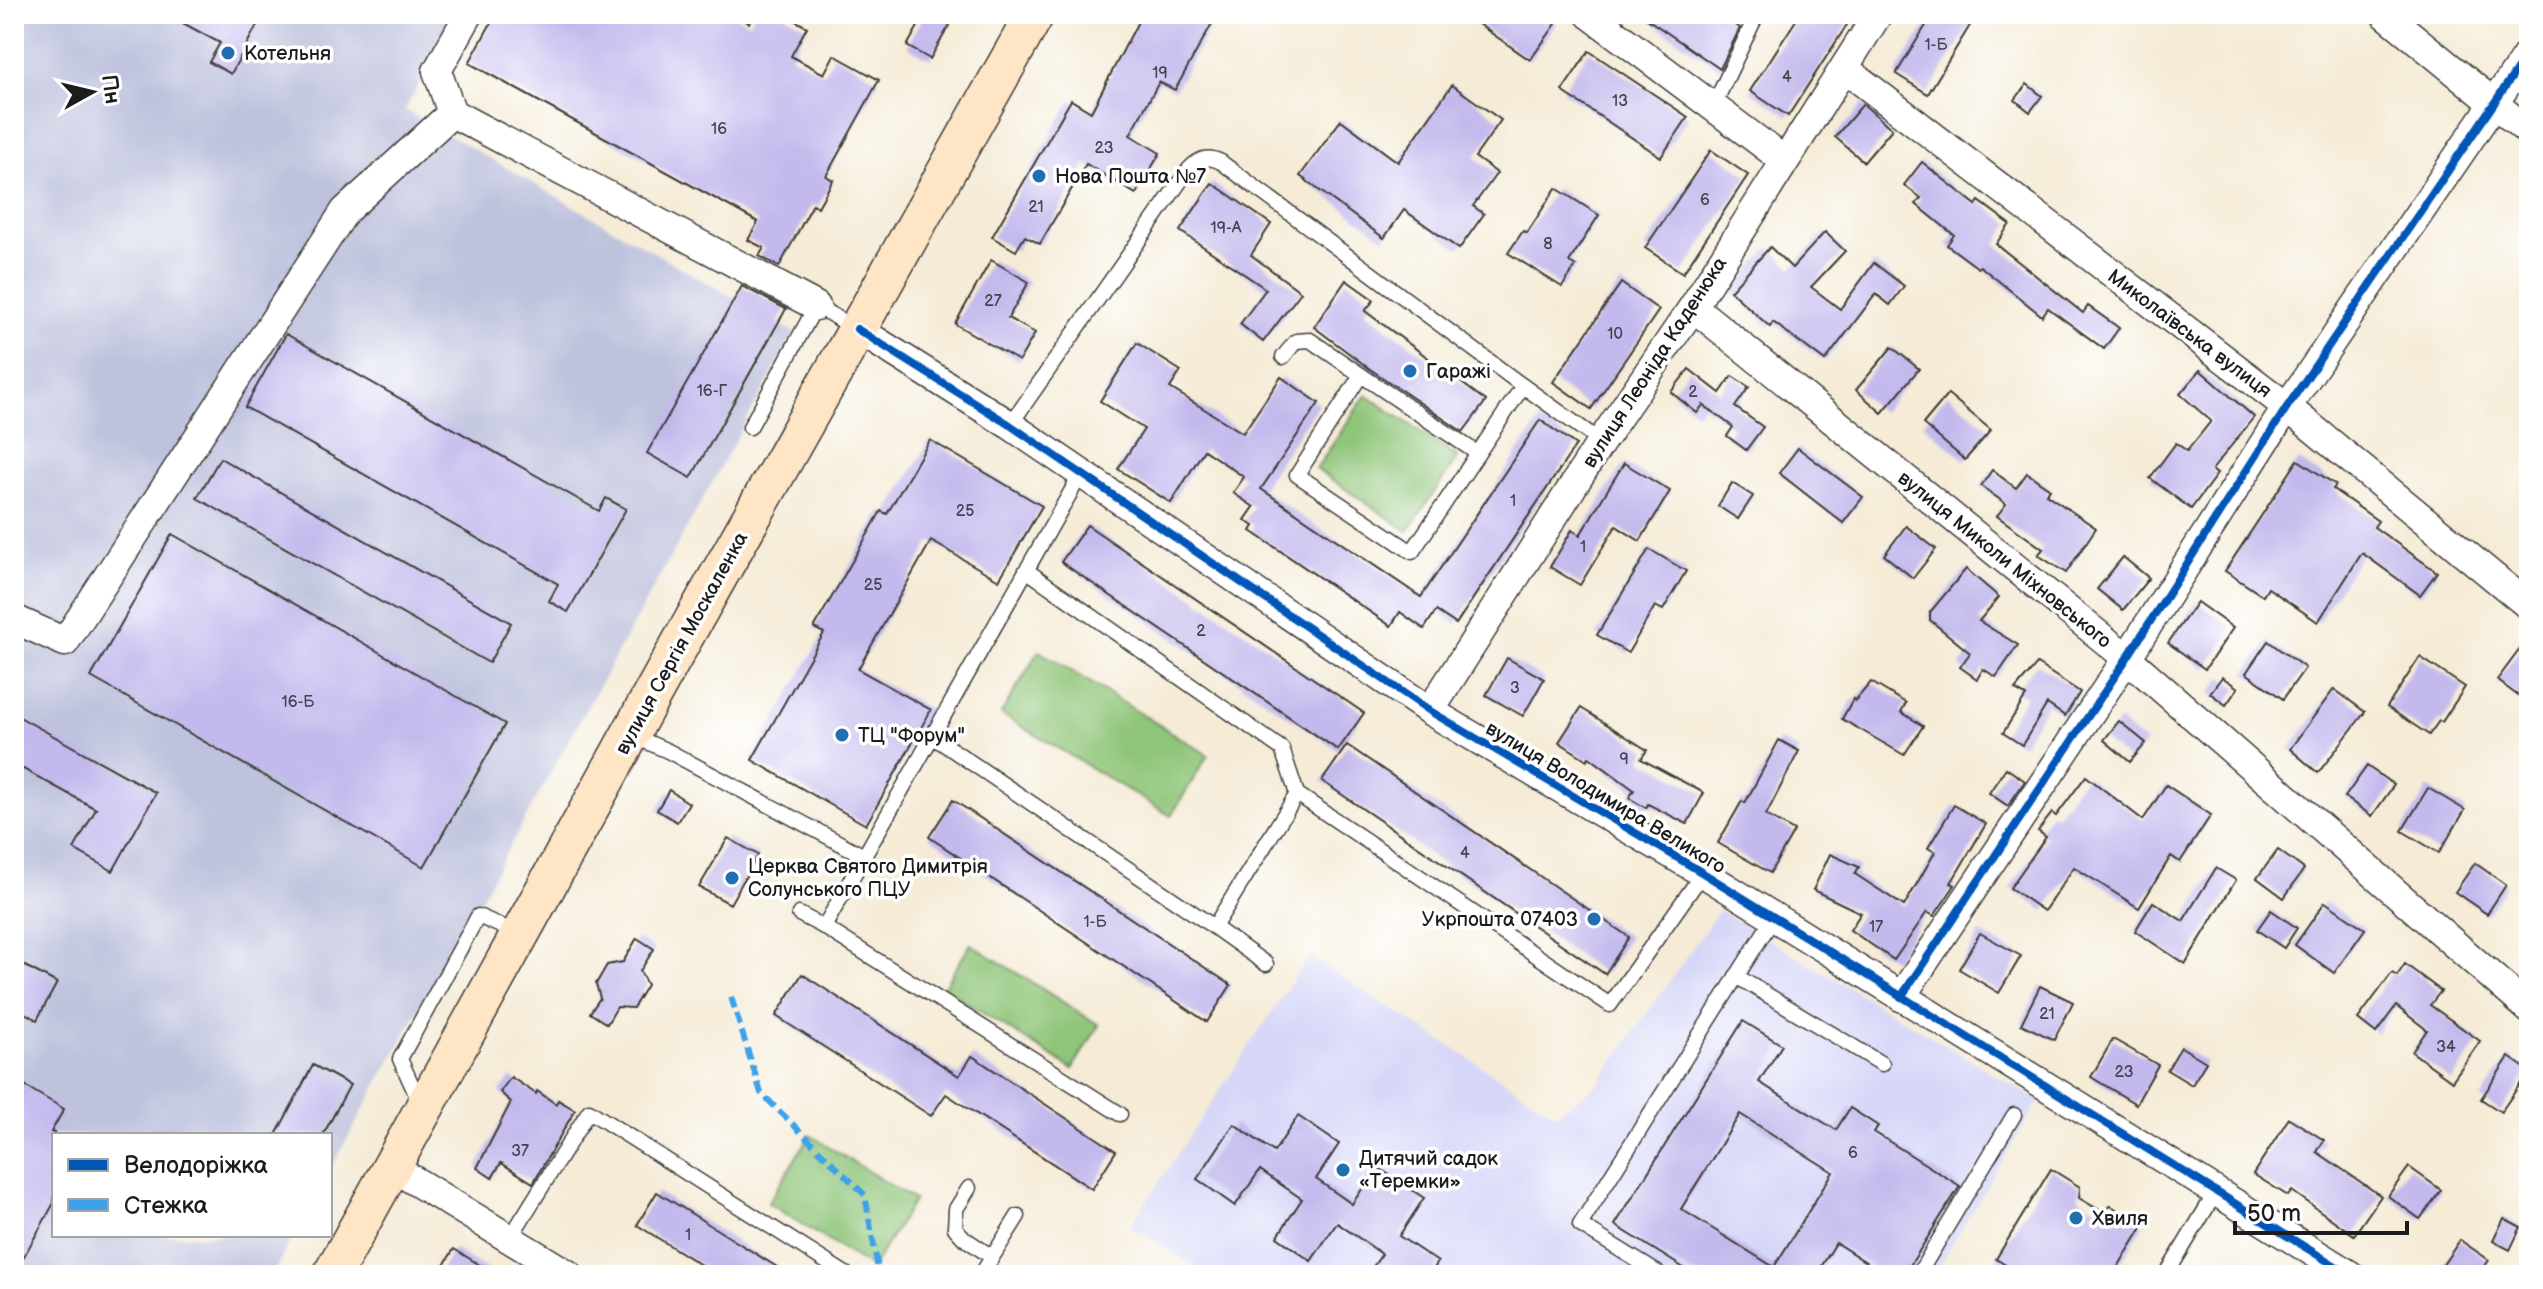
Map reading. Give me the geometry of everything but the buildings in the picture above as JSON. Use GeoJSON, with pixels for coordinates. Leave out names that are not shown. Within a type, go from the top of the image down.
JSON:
{"type":"FeatureCollection","features":[{"type":"Feature","properties":{"kind":"main road","name":"вулиця Сергія Москаленка"},"geometry":{"type":"LineString","coordinates":[[332,1275],[519,934],[1035,14]]}},
{"type":"Feature","properties":{"kind":"street"},"geometry":{"type":"LineString","coordinates":[[469,14],[437,71],[452,113],[816,306]]}},
{"type":"Feature","properties":{"kind":"street"},"geometry":{"type":"LineString","coordinates":[[1589,14],[1784,160]]}},
{"type":"Feature","properties":{"kind":"street","name":"вулиця Леоніда Каденюка"},"geometry":{"type":"LineString","coordinates":[[1430,711],[1601,442],[1693,307],[1878,14]]}},
{"type":"Feature","properties":{"kind":"street"},"geometry":{"type":"LineString","coordinates":[[2385,14],[2529,132]]}},
{"type":"Feature","properties":{"kind":"street"},"geometry":{"type":"LineString","coordinates":[[1901,997],[2127,658],[2287,407],[2529,52]]}},
{"type":"Feature","properties":{"kind":"street","name":"Миколаївська вулиця"},"geometry":{"type":"LineString","coordinates":[[1844,68],[2287,407],[2529,606]]}},
{"type":"Feature","properties":{"kind":"street"},"geometry":{"type":"LineString","coordinates":[[14,619],[65,642],[345,211],[452,113]]}},
{"type":"Feature","properties":{"kind":"street","name":"вулиця Миколи Міхновського"},"geometry":{"type":"LineString","coordinates":[[1693,307],[2127,658],[2529,1009]]}},
{"type":"Feature","properties":{"kind":"street","name":"вулиця Володимира Великого"},"geometry":{"type":"LineString","coordinates":[[857,329],[1010,425],[1430,711],[1703,873],[2350,1275]]}},
{"type":"Feature","properties":{"kind":"street"},"geometry":{"type":"LineString","coordinates":[[392,1167],[510,1238],[561,1273]]}},
{"type":"Feature","properties":{"kind":"lane"},"geometry":{"type":"LineString","coordinates":[[1713,107],[1757,14]]}},
{"type":"Feature","properties":{"kind":"lane"},"geometry":{"type":"LineString","coordinates":[[1010,425],[1186,173],[1198,161],[1210,158],[1221,162],[1601,442]]}},
{"type":"Feature","properties":{"kind":"lane"},"geometry":{"type":"LineString","coordinates":[[750,427],[816,306],[857,329]]}},
{"type":"Feature","properties":{"kind":"lane"},"geometry":{"type":"LineString","coordinates":[[1283,357],[1296,341],[1310,340],[1477,453]]}},
{"type":"Feature","properties":{"kind":"lane"},"geometry":{"type":"LineString","coordinates":[[1361,375],[1297,475],[1412,552],[1523,386]]}},
{"type":"Feature","properties":{"kind":"lane"},"geometry":{"type":"LineString","coordinates":[[824,927],[1081,474]]}},
{"type":"Feature","properties":{"kind":"lane"},"geometry":{"type":"LineString","coordinates":[[1026,570],[1282,749],[1297,794],[1610,1005],[1703,873]]}},
{"type":"Feature","properties":{"kind":"lane"},"geometry":{"type":"LineString","coordinates":[[631,735],[668,751],[864,856]]}},
{"type":"Feature","properties":{"kind":"lane"},"geometry":{"type":"LineString","coordinates":[[932,736],[1266,964]]}},
{"type":"Feature","properties":{"kind":"lane"},"geometry":{"type":"LineString","coordinates":[[1214,927],[1297,794]]}},
{"type":"Feature","properties":{"kind":"lane"},"geometry":{"type":"LineString","coordinates":[[799,914],[1120,1114]]}},
{"type":"Feature","properties":{"kind":"lane"},"geometry":{"type":"LineString","coordinates":[[1661,1275],[1580,1225],[1774,917]]}},
{"type":"Feature","properties":{"kind":"lane"},"geometry":{"type":"LineString","coordinates":[[1736,976],[1882,1064]]}},
{"type":"Feature","properties":{"kind":"lane"},"geometry":{"type":"LineString","coordinates":[[510,1238],[589,1111],[847,1275]]}},
{"type":"Feature","properties":{"kind":"lane"},"geometry":{"type":"LineString","coordinates":[[1918,1275],[2014,1115]]}},
{"type":"Feature","properties":{"kind":"lane"},"geometry":{"type":"LineString","coordinates":[[969,1188],[956,1209],[955,1228],[992,1257]]}},
{"type":"Feature","properties":{"kind":"lane"},"geometry":{"type":"LineString","coordinates":[[2166,1275],[2216,1192]]}},
{"type":"Feature","properties":{"kind":"lane"},"geometry":{"type":"LineString","coordinates":[[981,1275],[1018,1216]]}},
{"type":"Feature","properties":{"kind":"shaded area"},"geometry":{"type":"Polygon","coordinates":[[[14,14],[456,14],[405,110],[795,333],[332,1166],[332,1133],[52,1133],[52,1237],[293,1237],[272,1275],[14,1275],[14,14]]]}},
{"type":"Feature","properties":{"kind":"shaded area"},"geometry":{"type":"Polygon","coordinates":[[[1719,910],[2039,1101],[1941,1262],[1961,1275],[1209,1275],[1130,1226],[1309,956],[1556,1114],[1598,1084],[1719,910]]]}},
{"type":"Feature","properties":{"kind":"green space"},"geometry":{"type":"Polygon","coordinates":[[[1366,395],[1458,457],[1408,531],[1316,469],[1366,395]]]}},
{"type":"Feature","properties":{"kind":"green space"},"geometry":{"type":"Polygon","coordinates":[[[1039,651],[1208,755],[1171,816],[1001,714],[1039,651]]]}},
{"type":"Feature","properties":{"kind":"green space"},"geometry":{"type":"Polygon","coordinates":[[[971,944],[1099,1025],[1072,1069],[943,988],[971,944]]]}},
{"type":"Feature","properties":{"kind":"green space"},"geometry":{"type":"Polygon","coordinates":[[[810,1135],[914,1200],[872,1268],[768,1203],[810,1135]]]}},
{"type":"Feature","properties":{"kind":"marked path"},"geometry":{"type":"LineString","coordinates":[[731,997],[761,1093],[865,1195],[879,1275]]}},
{"type":"Feature","properties":{"kind":"cycle path"},"geometry":{"type":"LineString","coordinates":[[1901,997],[2127,658],[2287,407],[2529,52]]}},
{"type":"Feature","properties":{"kind":"cycle path"},"geometry":{"type":"LineString","coordinates":[[857,329],[1010,425],[1430,711],[1703,873],[2350,1275]]}},
{"type":"Feature","properties":{"kind":"place","name":"Котельня"},"geometry":{"type":"Point","coordinates":[228,53]}},
{"type":"Feature","properties":{"kind":"place","name":"Нова Пошта №7"},"geometry":{"type":"Point","coordinates":[1039,176]}},
{"type":"Feature","properties":{"kind":"place","name":"Гаражі"},"geometry":{"type":"Point","coordinates":[1410,371]}},
{"type":"Feature","properties":{"kind":"place","name":"ТЦ \"Форум\""},"geometry":{"type":"Point","coordinates":[842,735]}},
{"type":"Feature","properties":{"kind":"place","name":"Церква Святого Димитрія Солунського ПЦУ"},"geometry":{"type":"Point","coordinates":[732,878]}},
{"type":"Feature","properties":{"kind":"place","name":"Укрпошта 07403"},"geometry":{"type":"Point","coordinates":[1594,919]}},
{"type":"Feature","properties":{"kind":"place","name":"Дитячий садок «Теремки»"},"geometry":{"type":"Point","coordinates":[1343,1170]}},
{"type":"Feature","properties":{"kind":"place","name":"Хвиля"},"geometry":{"type":"Point","coordinates":[2076,1218]}}]}
